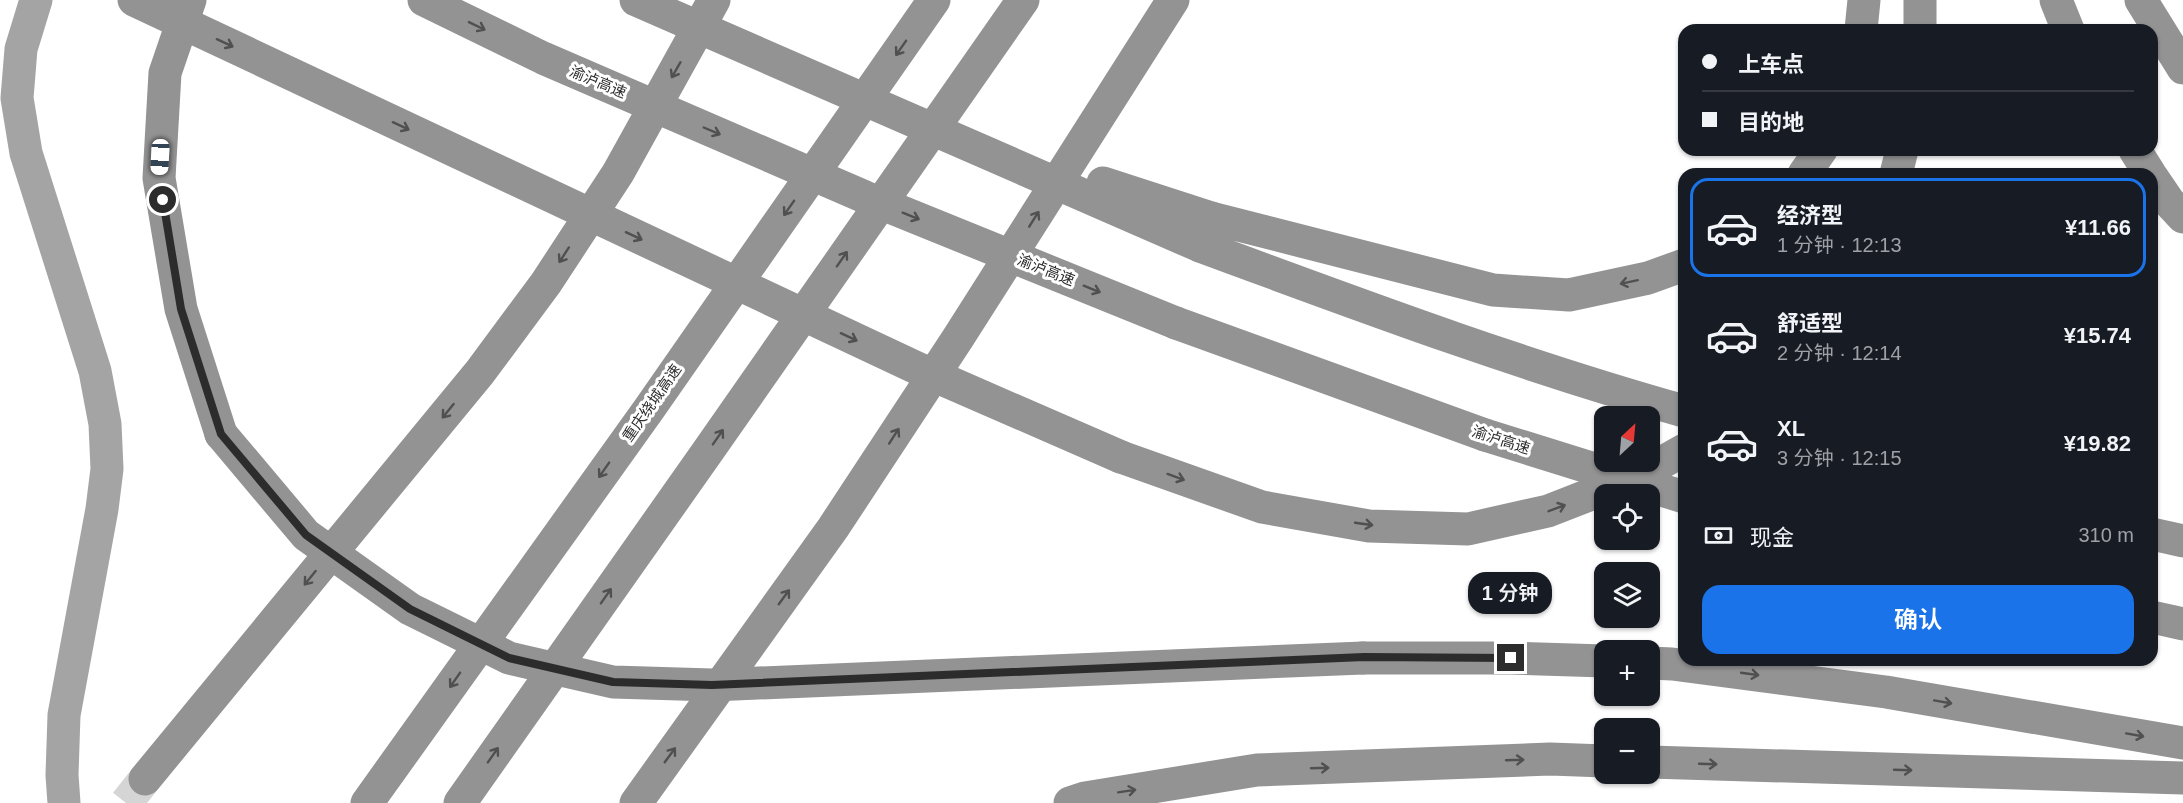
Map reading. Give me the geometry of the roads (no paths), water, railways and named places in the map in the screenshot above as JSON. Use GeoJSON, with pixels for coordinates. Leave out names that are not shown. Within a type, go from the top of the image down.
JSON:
{"type":"FeatureCollection","features":[{"type":"Feature","properties":{"kind":"highway"},"geometry":{"type":"LineString","coordinates":[[134,0],[919,369],[1121,457],[1262,507],[1369,526],[1468,529],[1548,511],[1640,475],[1678,453]]}},
{"type":"Feature","properties":{"kind":"highway"},"geometry":{"type":"LineString","coordinates":[[190,0],[165,73],[159,178],[181,309],[221,434],[306,535],[410,609],[509,658],[613,682],[712,685],[1364,657],[1594,661]]}},
{"type":"Feature","properties":{"kind":"highway","name":"渝泸高速"},"geometry":{"type":"LineString","coordinates":[[424,0],[543,58],[854,192],[1176,323],[1485,435],[1678,495]]}},
{"type":"Feature","properties":{"kind":"highway"},"geometry":{"type":"LineString","coordinates":[[636,0],[911,119],[1206,232],[1409,323],[1624,394],[1678,409]]}},
{"type":"Feature","properties":{"kind":"highway"},"geometry":{"type":"LineString","coordinates":[[145,779],[480,372],[546,283],[618,173],[714,0]]}},
{"type":"Feature","properties":{"kind":"highway","name":"重庆绕城高速"},"geometry":{"type":"LineString","coordinates":[[367,803],[649,409],[934,0]]}},
{"type":"Feature","properties":{"kind":"highway"},"geometry":{"type":"LineString","coordinates":[[460,803],[1023,0]]}},
{"type":"Feature","properties":{"kind":"highway"},"geometry":{"type":"LineString","coordinates":[[636,803],[833,528],[958,338],[1173,0]]}},
{"type":"Feature","properties":{"kind":"highway"},"geometry":{"type":"LineString","coordinates":[[1862,24],[1864,0]]}},
{"type":"Feature","properties":{"kind":"highway"},"geometry":{"type":"LineString","coordinates":[[1920,0],[1920,24]]}},
{"type":"Feature","properties":{"kind":"highway"},"geometry":{"type":"LineString","coordinates":[[2056,0],[2066,24]]}},
{"type":"Feature","properties":{"kind":"highway"},"geometry":{"type":"LineString","coordinates":[[2141,0],[2156,24]]}},
{"type":"Feature","properties":{"kind":"highway"},"geometry":{"type":"LineString","coordinates":[[2158,28],[2183,68]]}},
{"type":"Feature","properties":{"kind":"highway"},"geometry":{"type":"LineString","coordinates":[[2158,185],[2183,217]]}},
{"type":"Feature","properties":{"kind":"highway"},"geometry":{"type":"LineString","coordinates":[[1206,232],[1493,290],[1569,295],[1648,278],[1678,267]]}},
{"type":"Feature","properties":{"kind":"highway"},"geometry":{"type":"LineString","coordinates":[[2158,535],[2183,541]]}},
{"type":"Feature","properties":{"kind":"highway"},"geometry":{"type":"LineString","coordinates":[[2158,618],[2183,624]]}},
{"type":"Feature","properties":{"kind":"highway"},"geometry":{"type":"LineString","coordinates":[[1660,663],[1678,665]]}},
{"type":"Feature","properties":{"kind":"highway"},"geometry":{"type":"LineString","coordinates":[[1687,666],[1886,692],[2183,743]]}},
{"type":"Feature","properties":{"kind":"highway"},"geometry":{"type":"LineString","coordinates":[[1070,803],[1085,798],[1257,770],[1550,759],[1594,761]]}},
{"type":"Feature","properties":{"kind":"highway"},"geometry":{"type":"LineString","coordinates":[[1660,762],[2183,778]]}},
{"type":"Feature","properties":{"kind":"main road"},"geometry":{"type":"LineString","coordinates":[[36,0],[21,49],[17,98],[26,153],[95,371],[105,424],[107,468],[102,509],[64,715],[62,776],[64,803]]}},
{"type":"Feature","properties":{"kind":"tunnel"},"geometry":{"type":"LineString","coordinates":[[126,803],[145,779]]}}]}
